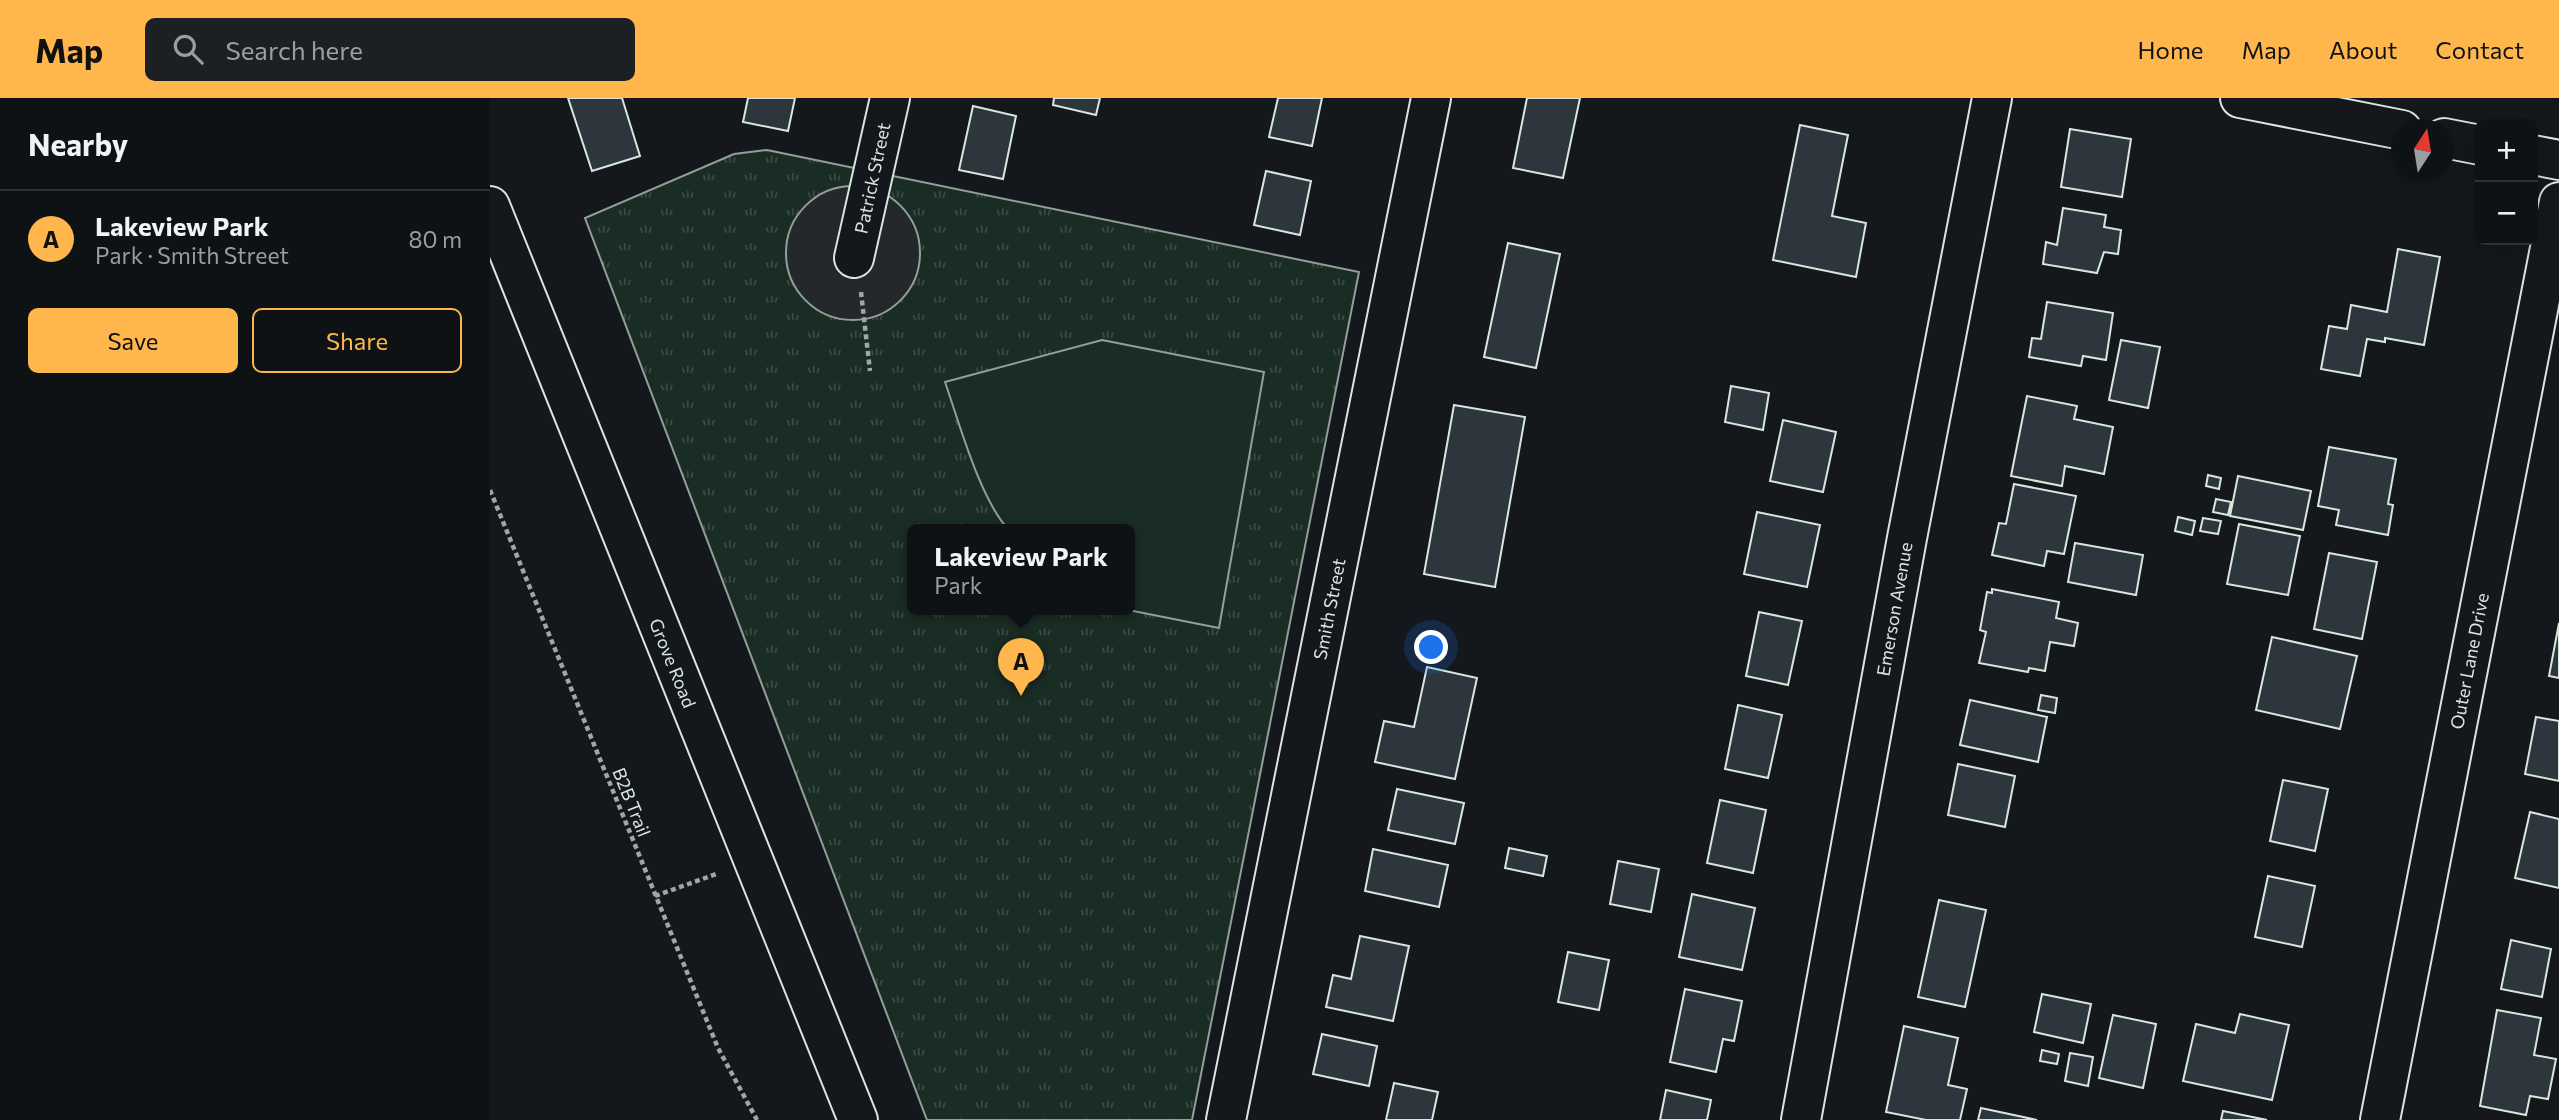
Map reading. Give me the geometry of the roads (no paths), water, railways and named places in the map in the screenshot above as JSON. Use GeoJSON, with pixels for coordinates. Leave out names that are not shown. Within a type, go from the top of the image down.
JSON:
{"type":"FeatureCollection","features":[{"type":"Feature","properties":{"kind":"street","name":"Patrick Street"},"geometry":{"type":"LineString","coordinates":[[854,258],[890,98]]}},
{"type":"Feature","properties":{"kind":"street","name":"Smith Street"},"geometry":{"type":"LineString","coordinates":[[1226,1120],[1431,98]]}},
{"type":"Feature","properties":{"kind":"street","name":"Emerson Avenue"},"geometry":{"type":"LineString","coordinates":[[1801,1120],[1907,538],[1992,98]]}},
{"type":"Feature","properties":{"kind":"street"},"geometry":{"type":"LineString","coordinates":[[2240,98],[2391,128]]}},
{"type":"Feature","properties":{"kind":"street"},"geometry":{"type":"LineString","coordinates":[[2454,140],[2475,144]]}},
{"type":"Feature","properties":{"kind":"street"},"geometry":{"type":"LineString","coordinates":[[2538,156],[2559,160]]}},
{"type":"Feature","properties":{"kind":"street","name":"Outer Lane Drive"},"geometry":{"type":"LineString","coordinates":[[2379,1120],[2559,202]]}},
{"type":"Feature","properties":{"kind":"street","name":"Grove Road"},"geometry":{"type":"LineString","coordinates":[[490,205],[858,1120]]}},
{"type":"Feature","properties":{"kind":"place","name":"Lakeview Park"},"geometry":{"type":"Point","coordinates":[1021,696]}}]}
